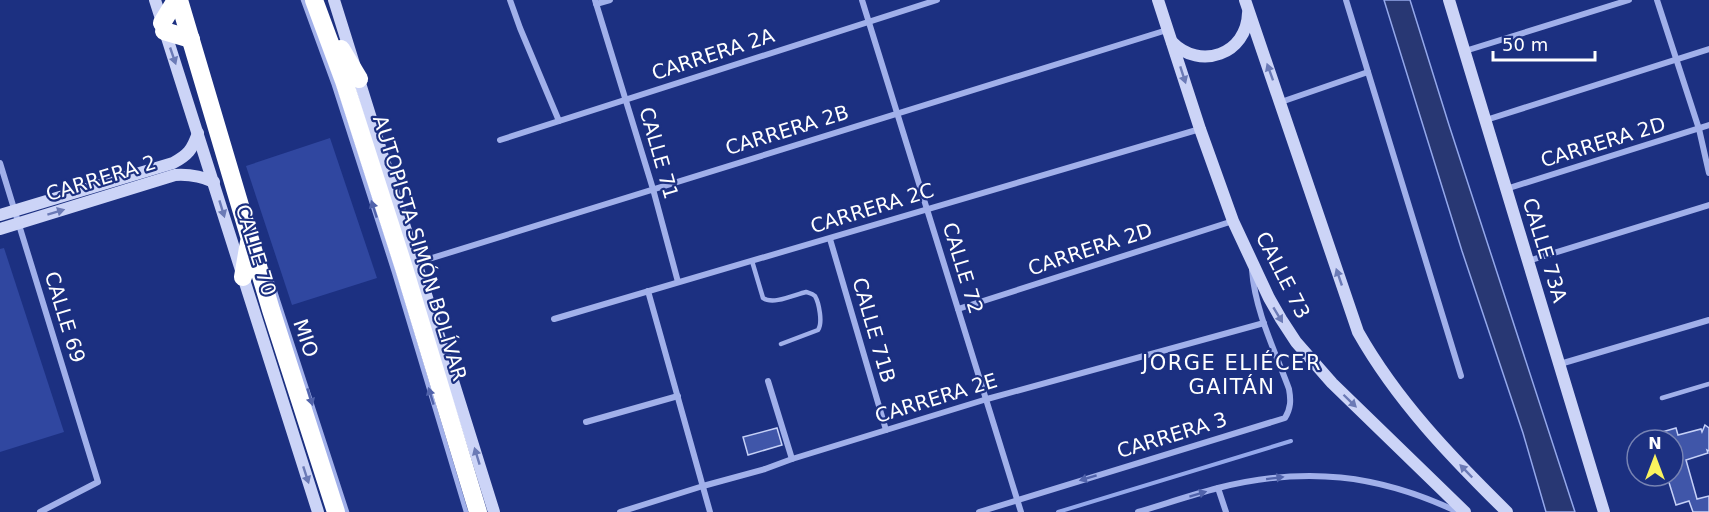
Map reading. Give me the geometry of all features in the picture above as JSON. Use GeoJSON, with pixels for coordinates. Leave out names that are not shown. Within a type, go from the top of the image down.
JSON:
{"type":"FeatureCollection","features":[{"type":"Feature","properties":{"kind":"highway"},"geometry":{"type":"LineString","coordinates":[[177,0],[163,27],[191,39]]}},
{"type":"Feature","properties":{"kind":"highway"},"geometry":{"type":"LineString","coordinates":[[177,0],[191,39],[272,310],[336,512]]}},
{"type":"Feature","properties":{"kind":"highway"},"geometry":{"type":"LineString","coordinates":[[316,7],[359,78]]}},
{"type":"Feature","properties":{"kind":"highway","name":"AUTOPISTA SIMÓN BOLÍVAR"},"geometry":{"type":"LineString","coordinates":[[316,7],[344,81],[478,512]]}},
{"type":"Feature","properties":{"kind":"highway"},"geometry":{"type":"LineString","coordinates":[[250,238],[244,281],[272,310]]}},
{"type":"Feature","properties":{"kind":"street","name":"CALLE 70"},"geometry":{"type":"LineString","coordinates":[[155,0],[318,512]]}},
{"type":"Feature","properties":{"kind":"street"},"geometry":{"type":"LineString","coordinates":[[334,0],[494,512]]}},
{"type":"Feature","properties":{"kind":"street"},"geometry":{"type":"LineString","coordinates":[[510,0],[559,121]]}},
{"type":"Feature","properties":{"kind":"street"},"geometry":{"type":"LineString","coordinates":[[596,2],[610,0]]}},
{"type":"Feature","properties":{"kind":"street","name":"CALLE 72"},"geometry":{"type":"LineString","coordinates":[[861,0],[1021,512]]}},
{"type":"Feature","properties":{"kind":"street","name":"CARRERA 2A"},"geometry":{"type":"LineString","coordinates":[[500,140],[937,0]]}},
{"type":"Feature","properties":{"kind":"street","name":"CALLE 73"},"geometry":{"type":"LineString","coordinates":[[1158,0],[1233,221],[1269,298],[1296,342],[1332,383],[1465,512]]}},
{"type":"Feature","properties":{"kind":"street"},"geometry":{"type":"LineString","coordinates":[[1346,0],[1461,376]]}},
{"type":"Feature","properties":{"kind":"street","name":"CALLE 73A"},"geometry":{"type":"LineString","coordinates":[[1449,0],[1604,512]]}},
{"type":"Feature","properties":{"kind":"street"},"geometry":{"type":"LineString","coordinates":[[1465,51],[1629,0]]}},
{"type":"Feature","properties":{"kind":"street"},"geometry":{"type":"LineString","coordinates":[[1657,0],[1699,129],[1709,172]]}},
{"type":"Feature","properties":{"kind":"street","name":"CALLE 71"},"geometry":{"type":"LineString","coordinates":[[596,2],[653,189],[678,282]]}},
{"type":"Feature","properties":{"kind":"street"},"geometry":{"type":"LineString","coordinates":[[1169,35],[1182,50],[1195,55],[1208,57],[1222,53],[1234,45],[1242,35],[1247,22],[1246,4]]}},
{"type":"Feature","properties":{"kind":"street"},"geometry":{"type":"LineString","coordinates":[[1246,4],[1358,332],[1410,410],[1432,436],[1507,512]]}},
{"type":"Feature","properties":{"kind":"street","name":"CARRERA 2B"},"geometry":{"type":"LineString","coordinates":[[416,263],[897,114],[1169,35]]}},
{"type":"Feature","properties":{"kind":"street"},"geometry":{"type":"LineString","coordinates":[[1486,120],[1709,49]]}},
{"type":"Feature","properties":{"kind":"street"},"geometry":{"type":"LineString","coordinates":[[1281,102],[1368,72]]}},
{"type":"Feature","properties":{"kind":"street","name":"CARRERA 2D"},"geometry":{"type":"LineString","coordinates":[[1506,189],[1709,125]]}},
{"type":"Feature","properties":{"kind":"street","name":"CARRERA 2C"},"geometry":{"type":"LineString","coordinates":[[554,319],[1200,129]]}},
{"type":"Feature","properties":{"kind":"street","name":"CARRERA 2"},"geometry":{"type":"LineString","coordinates":[[0,214],[173,163],[185,157],[193,147],[198,133]]}},
{"type":"Feature","properties":{"kind":"street","name":"CALLE 69"},"geometry":{"type":"LineString","coordinates":[[0,163],[98,482],[40,512]]}},
{"type":"Feature","properties":{"kind":"street","name":"CARRERA 2"},"geometry":{"type":"LineString","coordinates":[[0,229],[175,176],[188,174],[214,182]]}},
{"type":"Feature","properties":{"kind":"street"},"geometry":{"type":"LineString","coordinates":[[1528,261],[1709,205]]}},
{"type":"Feature","properties":{"kind":"street","name":"CARRERA 2D"},"geometry":{"type":"LineString","coordinates":[[958,309],[1233,221]]}},
{"type":"Feature","properties":{"kind":"street","name":"CALLE 71B"},"geometry":{"type":"LineString","coordinates":[[830,239],[886,430]]}},
{"type":"Feature","properties":{"kind":"street","name":"CARRERA 3"},"geometry":{"type":"LineString","coordinates":[[979,512],[1285,418],[1291,400],[1289,389],[1264,322],[1253,283],[1251,261]]}},
{"type":"Feature","properties":{"kind":"street"},"geometry":{"type":"LineString","coordinates":[[648,291],[710,512]]}},
{"type":"Feature","properties":{"kind":"street"},"geometry":{"type":"LineString","coordinates":[[1560,364],[1709,320]]}},
{"type":"Feature","properties":{"kind":"street","name":"CARRERA 2E"},"geometry":{"type":"LineString","coordinates":[[620,512],[987,399],[1264,322]]}},
{"type":"Feature","properties":{"kind":"street"},"geometry":{"type":"LineString","coordinates":[[768,381],[792,459]]}},
{"type":"Feature","properties":{"kind":"street"},"geometry":{"type":"LineString","coordinates":[[586,422],[678,396]]}},
{"type":"Feature","properties":{"kind":"street"},"geometry":{"type":"LineString","coordinates":[[1142,511],[1218,488],[1284,477],[1317,476],[1351,478],[1384,484],[1428,498],[1458,512]]}},
{"type":"Feature","properties":{"kind":"street"},"geometry":{"type":"LineString","coordinates":[[1218,488],[1226,512]]}},
{"type":"Feature","properties":{"kind":"lane"},"geometry":{"type":"LineString","coordinates":[[303,0],[334,85],[394,272],[466,512]]}},
{"type":"Feature","properties":{"kind":"lane"},"geometry":{"type":"LineString","coordinates":[[753,261],[763,298],[766,300],[806,292],[814,296],[822,321],[821,326],[818,330],[781,344]]}},
{"type":"Feature","properties":{"kind":"lane","name":"MIO"},"geometry":{"type":"LineString","coordinates":[[267,266],[347,512]]}},
{"type":"Feature","properties":{"kind":"lane"},"geometry":{"type":"LineString","coordinates":[[1662,398],[1709,384]]}},
{"type":"Feature","properties":{"kind":"shaded area"},"geometry":{"type":"Polygon","coordinates":[[[1384,0],[1410,0],[1575,512],[1546,512],[1523,433],[1462,251],[1384,0]]]}},
{"type":"Feature","properties":{"kind":"shaded area"},"geometry":{"type":"Polygon","coordinates":[[[330,138],[377,278],[292,305],[246,166],[330,138]]]}},
{"type":"Feature","properties":{"kind":"shaded area"},"geometry":{"type":"Polygon","coordinates":[[[4,248],[64,432],[0,452],[0,249],[4,248]]]}},
{"type":"Feature","properties":{"kind":"building"},"geometry":{"type":"Polygon","coordinates":[[[1705,425],[1709,428],[1708,453],[1686,460],[1697,499],[1709,496],[1709,512],[1693,512],[1689,501],[1676,505],[1671,488],[1685,488],[1685,433],[1701,429],[1702,432],[1705,425]]]}},
{"type":"Feature","properties":{"kind":"building"},"geometry":{"type":"Polygon","coordinates":[[[777,428],[782,445],[748,455],[743,437],[777,428]]]}},
{"type":"Feature","properties":{"kind":"waterway"},"geometry":{"type":"LineString","coordinates":[[1058,512],[1291,441]]}},
{"type":"Feature","properties":{"kind":"district","name":"JORGE ELIÉCER GAITÁN"},"geometry":{"type":"Point","coordinates":[1232,375]}}]}
